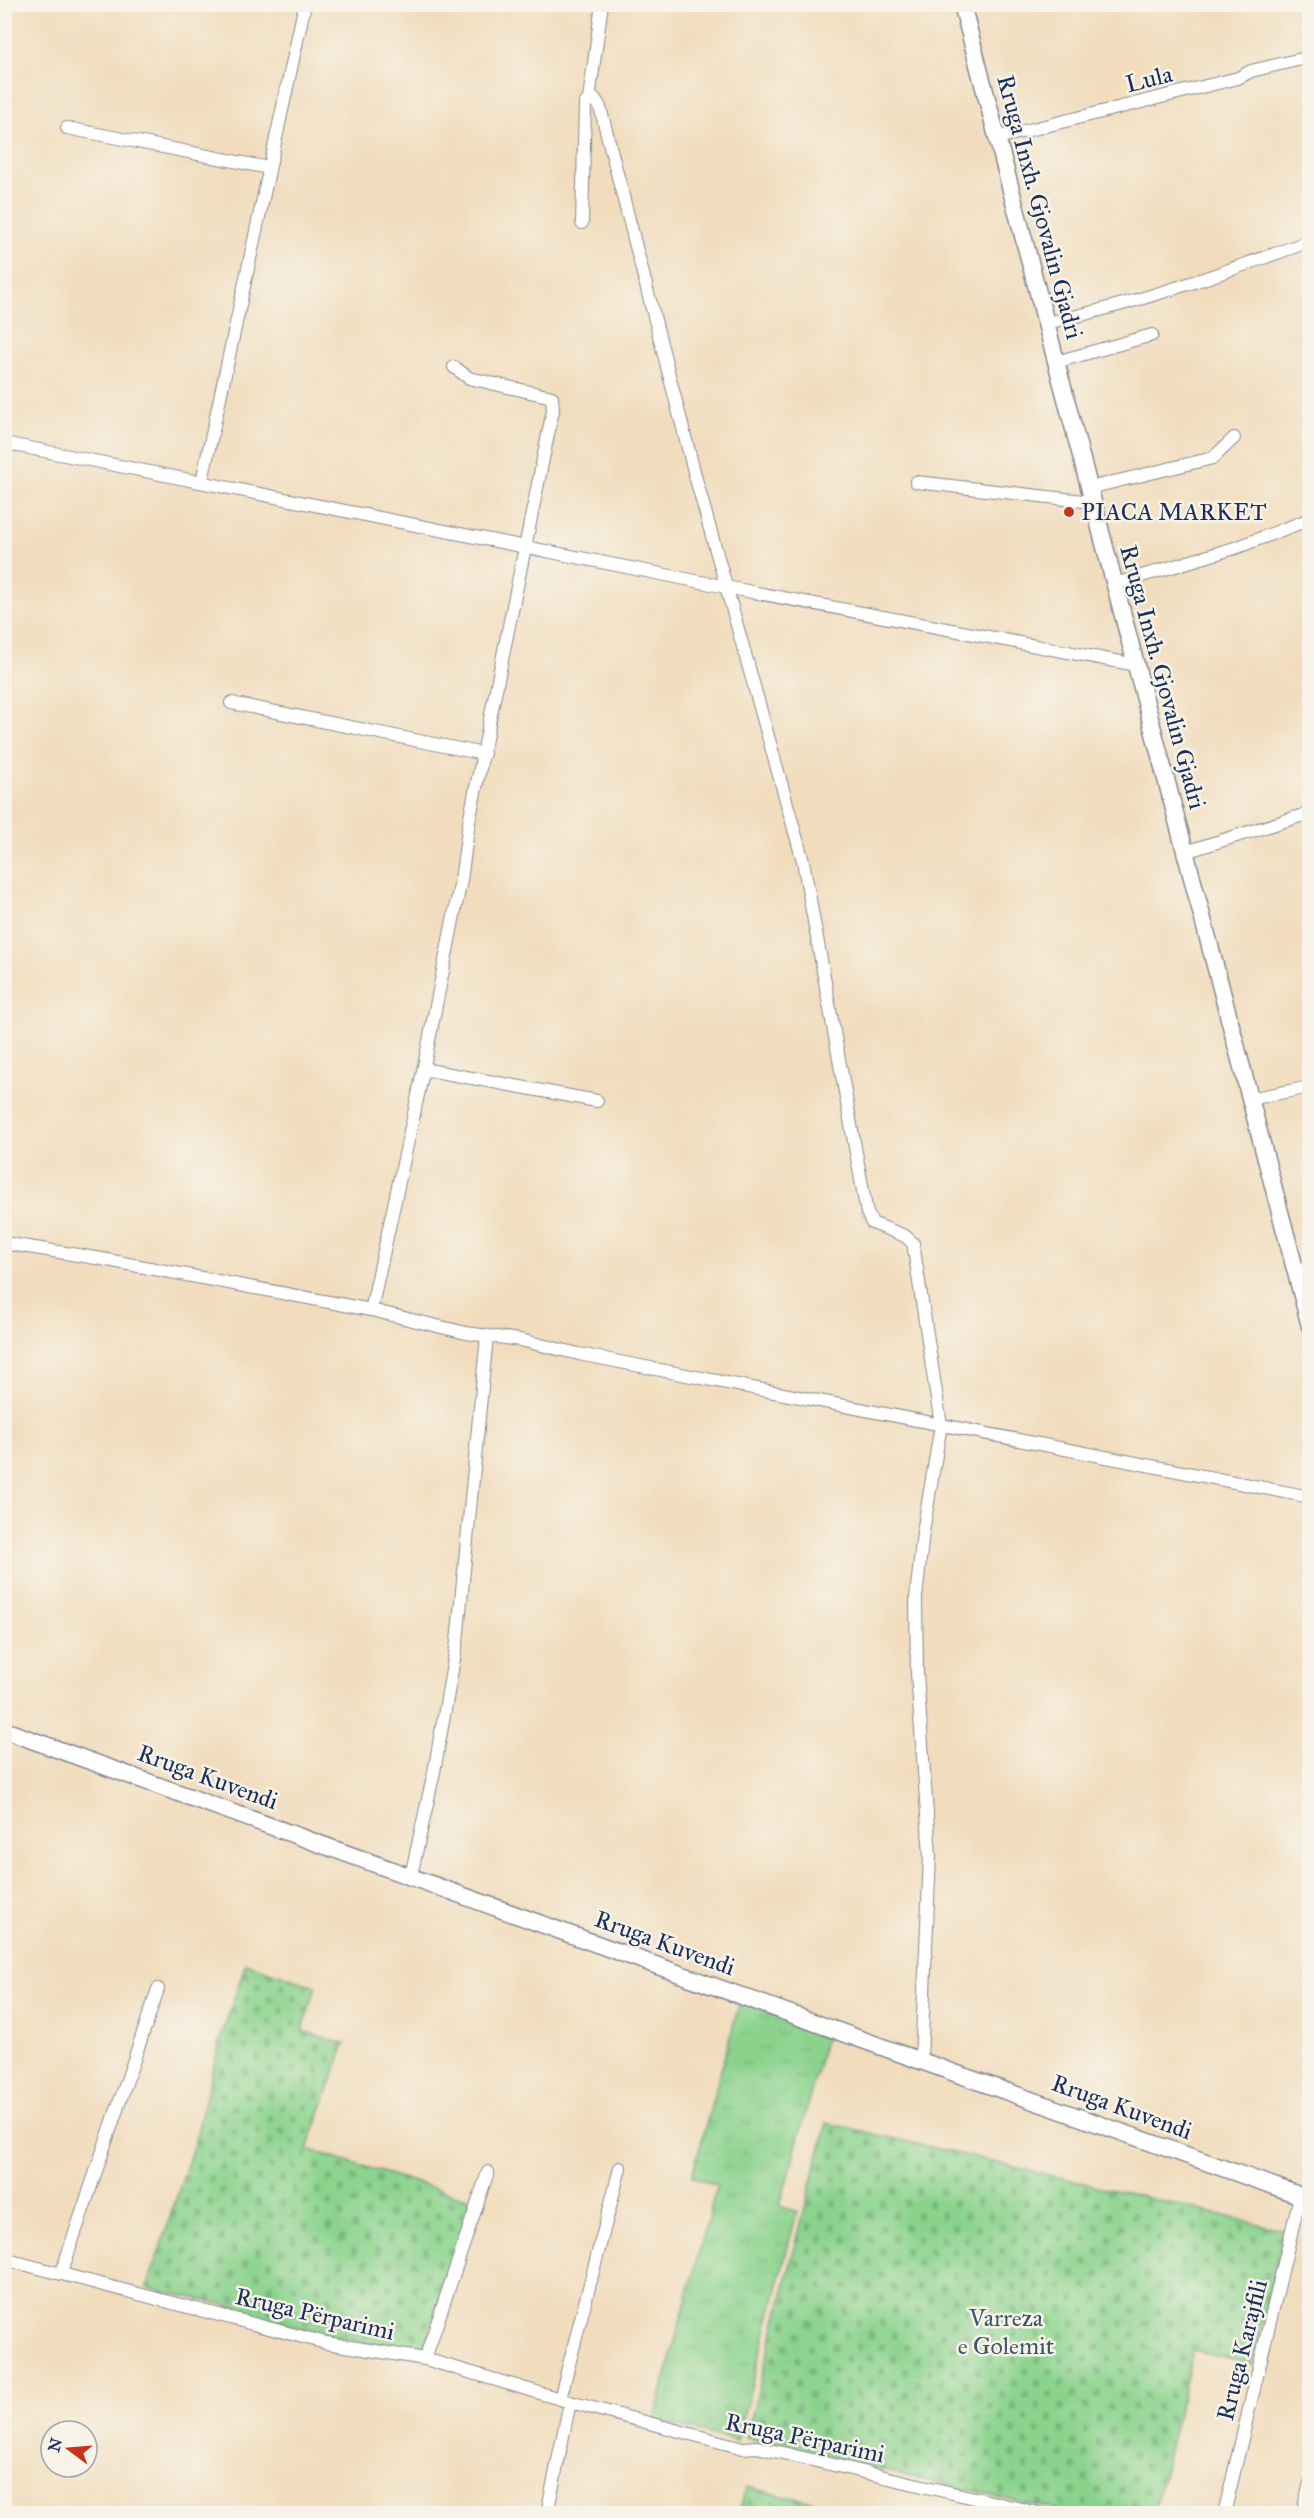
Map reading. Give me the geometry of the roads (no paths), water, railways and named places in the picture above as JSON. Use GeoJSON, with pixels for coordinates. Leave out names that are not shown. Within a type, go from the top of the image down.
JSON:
{"type":"FeatureCollection","features":[{"type":"Feature","properties":{"kind":"street"},"geometry":{"type":"LineString","coordinates":[[202,482],[305,4]]}},
{"type":"Feature","properties":{"kind":"street"},"geometry":{"type":"LineString","coordinates":[[582,223],[585,104],[589,99],[602,4]]}},
{"type":"Feature","properties":{"kind":"street","name":"Rruga Inxh. Gjovalin Gjadri"},"geometry":{"type":"LineString","coordinates":[[962,4],[1250,1099],[1305,1291],[1310,1326]]}},
{"type":"Feature","properties":{"kind":"street","name":"Lula"},"geometry":{"type":"LineString","coordinates":[[997,138],[1228,81],[1251,71],[1310,57]]}},
{"type":"Feature","properties":{"kind":"street"},"geometry":{"type":"LineString","coordinates":[[589,99],[595,99],[600,107],[693,468],[803,861],[867,1213],[872,1223],[905,1236],[913,1243],[941,1425],[920,1555],[916,1598],[917,1674],[930,1856],[921,2061]]}},
{"type":"Feature","properties":{"kind":"street"},"geometry":{"type":"LineString","coordinates":[[67,128],[269,168]]}},
{"type":"Feature","properties":{"kind":"street"},"geometry":{"type":"LineString","coordinates":[[1046,323],[1090,314],[1310,241]]}},
{"type":"Feature","properties":{"kind":"street"},"geometry":{"type":"LineString","coordinates":[[1056,362],[1152,335]]}},
{"type":"Feature","properties":{"kind":"street"},"geometry":{"type":"LineString","coordinates":[[372,1310],[423,1069],[551,421],[552,396],[469,378],[454,367]]}},
{"type":"Feature","properties":{"kind":"street"},"geometry":{"type":"LineString","coordinates":[[916,482],[1091,495],[1212,458],[1234,438]]}},
{"type":"Feature","properties":{"kind":"street"},"geometry":{"type":"LineString","coordinates":[[4,443],[726,587],[1136,665]]}},
{"type":"Feature","properties":{"kind":"street"},"geometry":{"type":"LineString","coordinates":[[1115,584],[1238,547],[1310,519]]}},
{"type":"Feature","properties":{"kind":"street"},"geometry":{"type":"LineString","coordinates":[[231,703],[484,754]]}},
{"type":"Feature","properties":{"kind":"street"},"geometry":{"type":"LineString","coordinates":[[1185,852],[1310,813]]}},
{"type":"Feature","properties":{"kind":"street"},"geometry":{"type":"LineString","coordinates":[[423,1069],[597,1101]]}},
{"type":"Feature","properties":{"kind":"street"},"geometry":{"type":"LineString","coordinates":[[1250,1099],[1310,1088]]}},
{"type":"Feature","properties":{"kind":"street"},"geometry":{"type":"LineString","coordinates":[[4,1243],[102,1258],[372,1310],[487,1336],[520,1340],[1310,1497]]}},
{"type":"Feature","properties":{"kind":"street"},"geometry":{"type":"LineString","coordinates":[[411,1875],[434,1772],[457,1642],[487,1336]]}},
{"type":"Feature","properties":{"kind":"street","name":"Rruga Kuvendi"},"geometry":{"type":"LineString","coordinates":[[4,1730],[1305,2198]]}},
{"type":"Feature","properties":{"kind":"street"},"geometry":{"type":"LineString","coordinates":[[61,2274],[158,1989]]}},
{"type":"Feature","properties":{"kind":"street"},"geometry":{"type":"LineString","coordinates":[[547,2514],[565,2401],[620,2168]]}},
{"type":"Feature","properties":{"kind":"street"},"geometry":{"type":"LineString","coordinates":[[425,2359],[488,2172]]}},
{"type":"Feature","properties":{"kind":"street","name":"Rruga Karajfili"},"geometry":{"type":"LineString","coordinates":[[1224,2514],[1305,2198]]}},
{"type":"Feature","properties":{"kind":"street","name":"Rruga Përparimi"},"geometry":{"type":"LineString","coordinates":[[4,2259],[157,2297],[326,2343],[425,2359],[565,2401],[742,2448],[757,2447],[1042,2514]]}},
{"type":"Feature","properties":{"kind":"street"},"geometry":{"type":"LineString","coordinates":[[1302,2514],[1310,2482]]}},
{"type":"Feature","properties":{"kind":"place","name":"PIACA MARKET"},"geometry":{"type":"Point","coordinates":[1069,512]}},
{"type":"Feature","properties":{"kind":"park label","name":"Varreza e Golemit"},"geometry":{"type":"Point","coordinates":[1006,2332]}}]}
